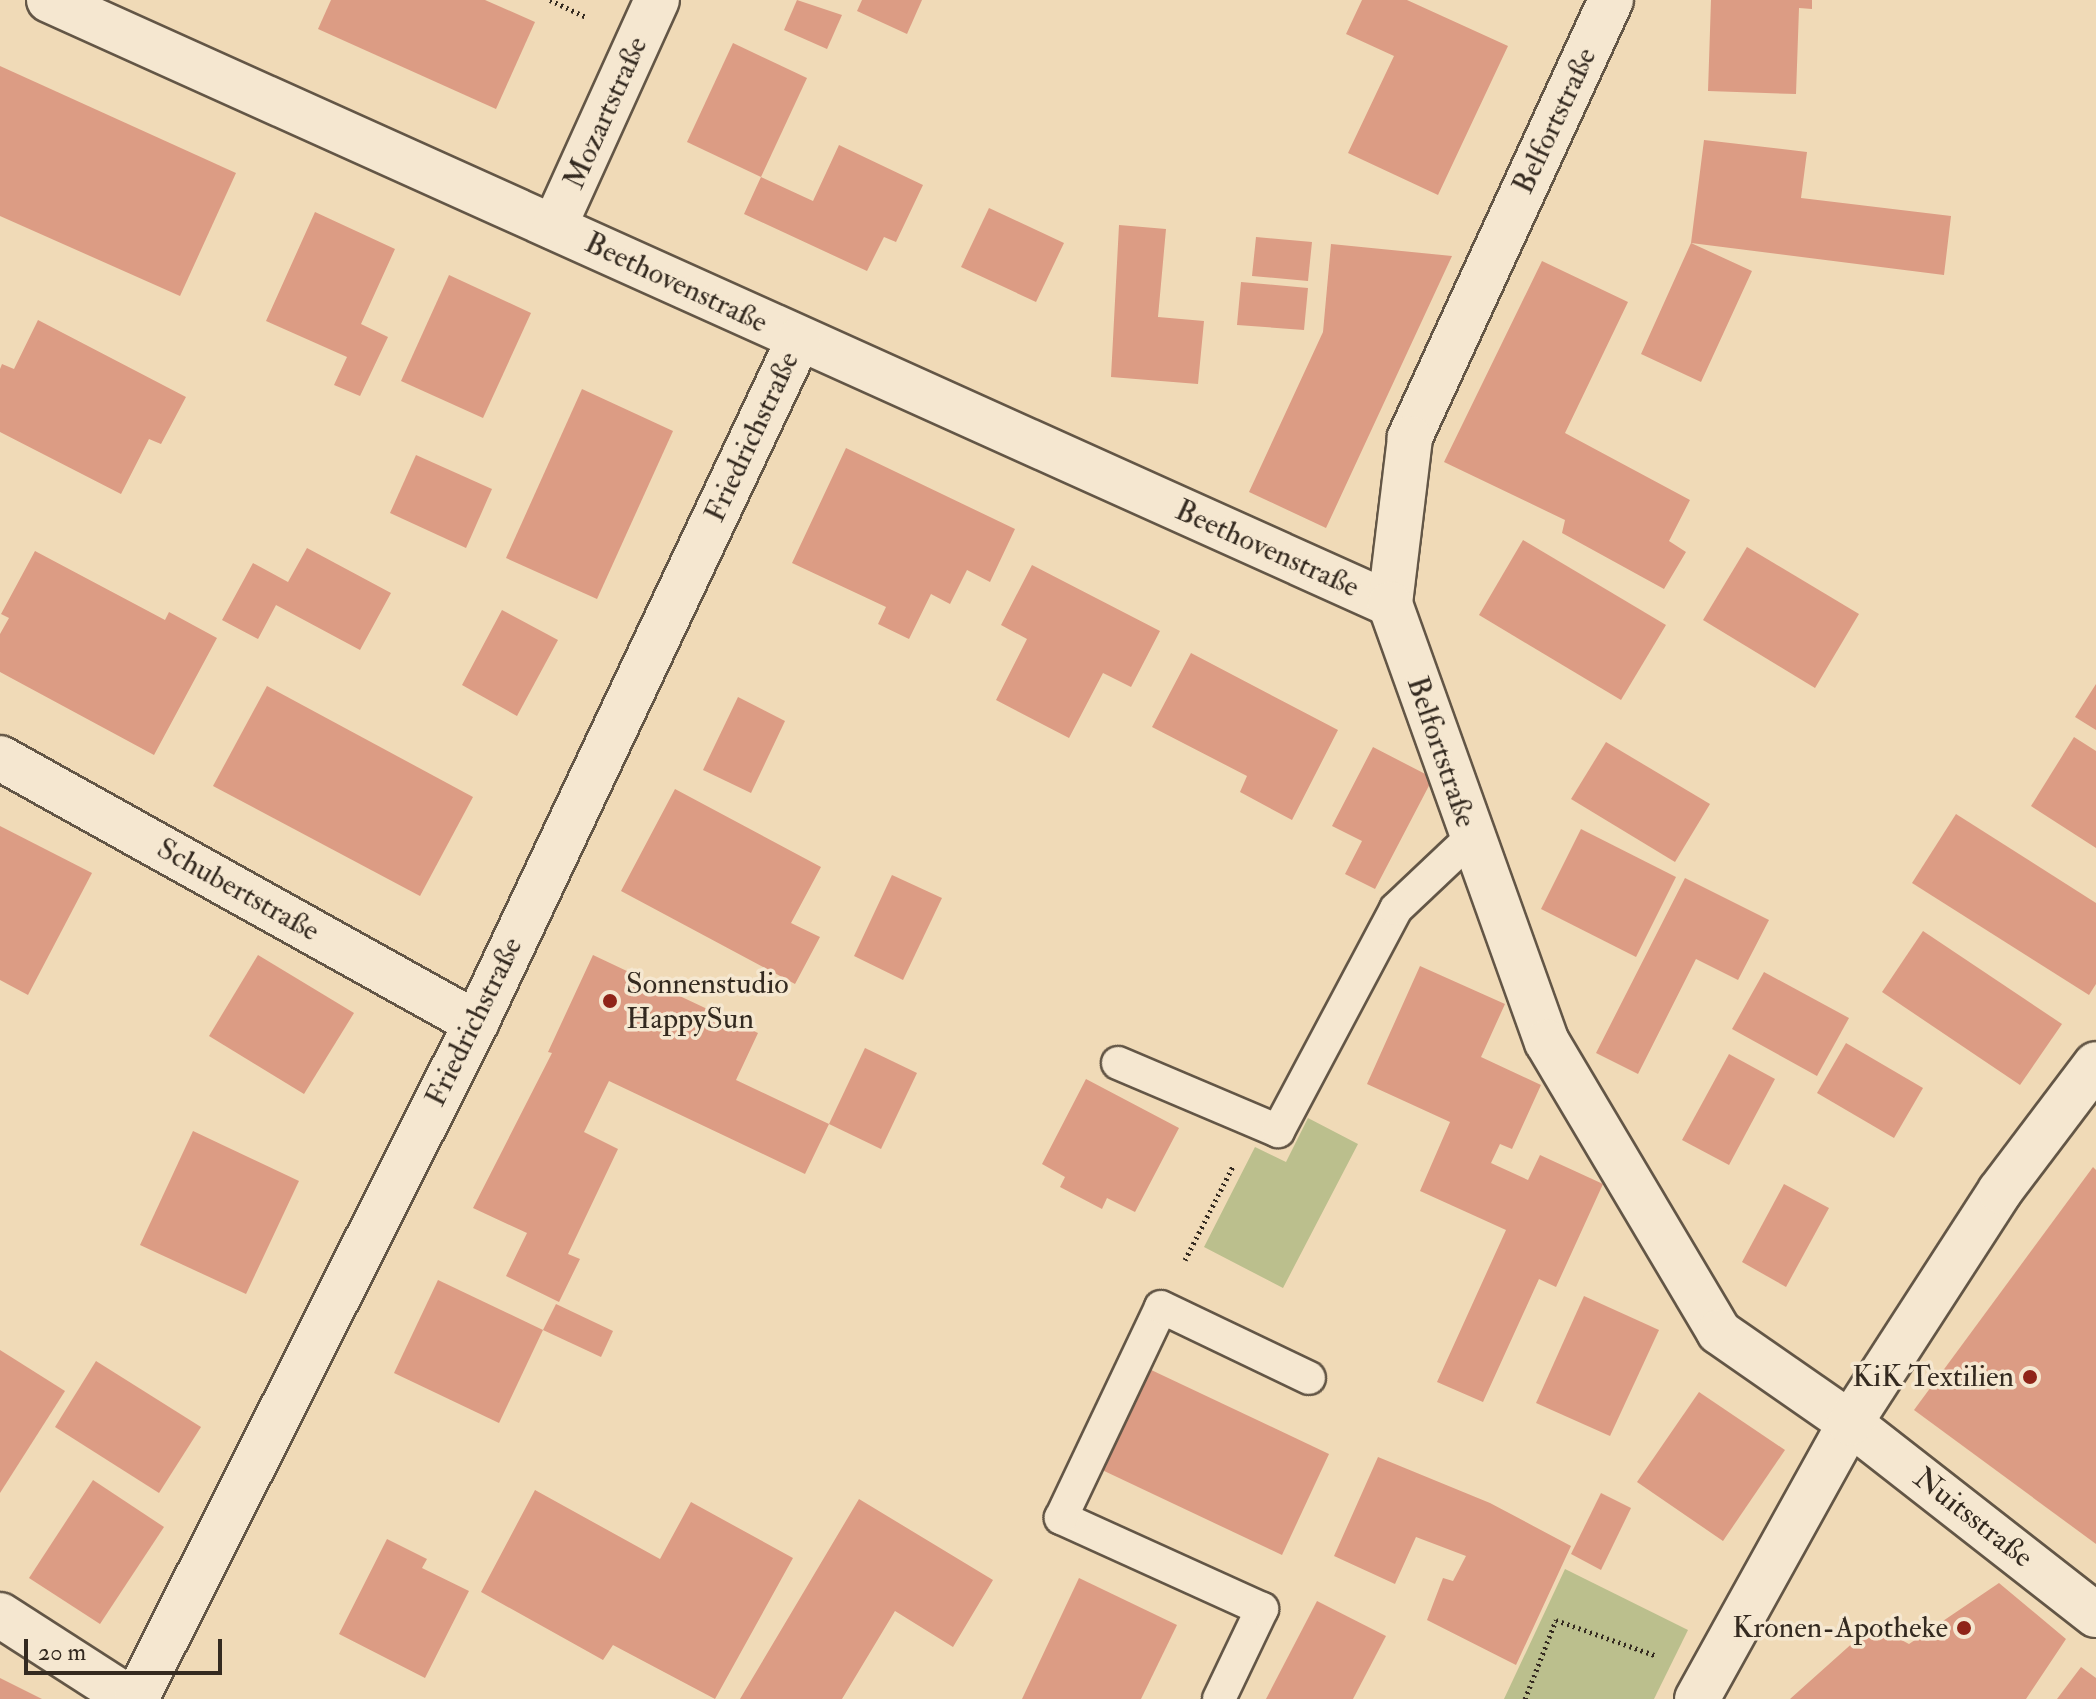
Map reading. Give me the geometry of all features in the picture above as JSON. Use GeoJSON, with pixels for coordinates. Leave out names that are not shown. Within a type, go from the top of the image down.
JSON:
{"type":"FeatureCollection","features":[{"type":"Feature","properties":{"kind":"street","name":"Beethovenstraße"},"geometry":{"type":"LineString","coordinates":[[49,0],[1390,604]]}},
{"type":"Feature","properties":{"kind":"street","name":"Mozartstraße"},"geometry":{"type":"LineString","coordinates":[[554,227],[657,0]]}},
{"type":"Feature","properties":{"kind":"street","name":"Belfortstraße"},"geometry":{"type":"LineString","coordinates":[[1611,0],[1410,438],[1390,604],[1471,838],[1547,1042],[1719,1332],[1850,1423]]}},
{"type":"Feature","properties":{"kind":"street","name":"Friedrichstraße"},"geometry":{"type":"LineString","coordinates":[[133,1699],[476,1023],[799,339]]}},
{"type":"Feature","properties":{"kind":"street","name":"Schubertstraße"},"geometry":{"type":"LineString","coordinates":[[0,758],[476,1023]]}},
{"type":"Feature","properties":{"kind":"street"},"geometry":{"type":"LineString","coordinates":[[1703,1687],[1850,1423],[2000,1191],[2096,1064]]}},
{"type":"Feature","properties":{"kind":"street","name":"Nuitsstraße"},"geometry":{"type":"LineString","coordinates":[[1850,1423],[2096,1615]]}},
{"type":"Feature","properties":{"kind":"street"},"geometry":{"type":"LineString","coordinates":[[0,1615],[133,1699]]}},
{"type":"Feature","properties":{"kind":"lane"},"geometry":{"type":"LineString","coordinates":[[1118,1063],[1278,1131],[1396,909],[1471,838]]}},
{"type":"Feature","properties":{"kind":"lane"},"geometry":{"type":"LineString","coordinates":[[1219,1699],[1262,1609],[1061,1518],[1161,1307],[1309,1378]]}},
{"type":"Feature","properties":{"kind":"path"},"geometry":{"type":"LineString","coordinates":[[1161,1307],[1256,1122]]}},
{"type":"Feature","properties":{"kind":"path"},"geometry":{"type":"LineString","coordinates":[[1525,1699],[1556,1620],[1703,1687]]}},
{"type":"Feature","properties":{"kind":"green space"},"geometry":{"type":"Polygon","coordinates":[[[1308,1118],[1358,1144],[1283,1288],[1204,1247],[1255,1147],[1286,1162],[1308,1118]]]}},
{"type":"Feature","properties":{"kind":"green space"},"geometry":{"type":"Polygon","coordinates":[[[1565,1569],[1688,1630],[1654,1699],[1504,1699],[1565,1569]]]}},
{"type":"Feature","properties":{"kind":"building"},"geometry":{"type":"Polygon","coordinates":[[[331,0],[485,0],[535,22],[496,109],[318,29],[331,0]]]}},
{"type":"Feature","properties":{"kind":"building"},"geometry":{"type":"Polygon","coordinates":[[[797,0],[842,15],[827,49],[784,30],[797,0]]]}},
{"type":"Feature","properties":{"kind":"building"},"geometry":{"type":"Polygon","coordinates":[[[862,0],[922,0],[907,34],[857,11],[862,0]]]}},
{"type":"Feature","properties":{"kind":"building"},"geometry":{"type":"Polygon","coordinates":[[[1362,0],[1407,0],[1508,46],[1438,195],[1348,153],[1394,56],[1346,34],[1362,0]]]}},
{"type":"Feature","properties":{"kind":"building"},"geometry":{"type":"Polygon","coordinates":[[[1711,0],[1812,0],[1812,9],[1799,8],[1796,94],[1708,91],[1711,0]]]}},
{"type":"Feature","properties":{"kind":"building"},"geometry":{"type":"Polygon","coordinates":[[[733,43],[807,78],[761,177],[687,142],[733,43]]]}},
{"type":"Feature","properties":{"kind":"building"},"geometry":{"type":"Polygon","coordinates":[[[0,66],[236,173],[180,296],[0,216],[0,66]]]}},
{"type":"Feature","properties":{"kind":"building"},"geometry":{"type":"Polygon","coordinates":[[[1704,140],[1807,152],[1801,198],[1951,216],[1944,275],[1691,243],[1704,140]]]}},
{"type":"Feature","properties":{"kind":"building"},"geometry":{"type":"Polygon","coordinates":[[[839,145],[923,185],[896,242],[884,237],[867,271],[744,214],[761,177],[813,201],[839,145]]]}},
{"type":"Feature","properties":{"kind":"building"},"geometry":{"type":"Polygon","coordinates":[[[989,208],[1064,243],[1036,302],[961,267],[989,208]]]}},
{"type":"Feature","properties":{"kind":"building"},"geometry":{"type":"Polygon","coordinates":[[[315,212],[395,249],[361,324],[388,337],[360,396],[334,385],[347,357],[266,321],[315,212]]]}},
{"type":"Feature","properties":{"kind":"building"},"geometry":{"type":"Polygon","coordinates":[[[1119,225],[1166,229],[1158,317],[1204,321],[1198,384],[1111,377],[1119,225]]]}},
{"type":"Feature","properties":{"kind":"building"},"geometry":{"type":"Polygon","coordinates":[[[1256,237],[1312,242],[1308,281],[1252,276],[1256,237]]]}},
{"type":"Feature","properties":{"kind":"building"},"geometry":{"type":"Polygon","coordinates":[[[1691,243],[1752,271],[1701,382],[1641,354],[1691,243]]]}},
{"type":"Feature","properties":{"kind":"building"},"geometry":{"type":"Polygon","coordinates":[[[1331,244],[1452,256],[1326,528],[1249,492],[1323,332],[1331,244]]]}},
{"type":"Feature","properties":{"kind":"building"},"geometry":{"type":"Polygon","coordinates":[[[1542,261],[1628,302],[1565,433],[1690,500],[1669,541],[1686,552],[1664,589],[1562,533],[1565,520],[1444,462],[1542,261]]]}},
{"type":"Feature","properties":{"kind":"building"},"geometry":{"type":"Polygon","coordinates":[[[449,275],[531,313],[483,418],[401,381],[449,275]]]}},
{"type":"Feature","properties":{"kind":"building"},"geometry":{"type":"Polygon","coordinates":[[[1241,282],[1308,288],[1304,330],[1237,325],[1241,282]]]}},
{"type":"Feature","properties":{"kind":"building"},"geometry":{"type":"Polygon","coordinates":[[[38,320],[186,397],[161,444],[149,439],[121,494],[0,432],[0,369],[2,364],[14,369],[38,320]]]}},
{"type":"Feature","properties":{"kind":"building"},"geometry":{"type":"Polygon","coordinates":[[[582,389],[673,431],[597,599],[506,558],[582,389]]]}},
{"type":"Feature","properties":{"kind":"building"},"geometry":{"type":"Polygon","coordinates":[[[846,448],[1015,529],[990,582],[967,570],[950,604],[931,594],[909,639],[878,624],[886,607],[792,563],[846,448]]]}},
{"type":"Feature","properties":{"kind":"building"},"geometry":{"type":"Polygon","coordinates":[[[416,455],[492,489],[466,548],[390,513],[416,455]]]}},
{"type":"Feature","properties":{"kind":"building"},"geometry":{"type":"Polygon","coordinates":[[[1523,540],[1666,625],[1621,700],[1479,615],[1523,540]]]}},
{"type":"Feature","properties":{"kind":"building"},"geometry":{"type":"Polygon","coordinates":[[[1747,547],[1859,614],[1815,688],[1703,620],[1747,547]]]}},
{"type":"Feature","properties":{"kind":"building"},"geometry":{"type":"Polygon","coordinates":[[[307,548],[391,593],[360,650],[276,605],[258,639],[222,620],[253,563],[288,582],[307,548]]]}},
{"type":"Feature","properties":{"kind":"building"},"geometry":{"type":"Polygon","coordinates":[[[35,551],[165,620],[169,612],[217,638],[154,755],[0,672],[0,634],[9,618],[1,614],[35,551]]]}},
{"type":"Feature","properties":{"kind":"building"},"geometry":{"type":"Polygon","coordinates":[[[1032,565],[1160,631],[1131,687],[1103,673],[1069,738],[996,700],[1027,639],[1001,625],[1032,565]]]}},
{"type":"Feature","properties":{"kind":"building"},"geometry":{"type":"Polygon","coordinates":[[[502,610],[558,640],[517,716],[462,685],[502,610]]]}},
{"type":"Feature","properties":{"kind":"building"},"geometry":{"type":"Polygon","coordinates":[[[1191,653],[1338,730],[1292,820],[1240,792],[1247,776],[1152,727],[1191,653]]]}},
{"type":"Feature","properties":{"kind":"building"},"geometry":{"type":"Polygon","coordinates":[[[2096,684],[2096,730],[2075,717],[2096,684]]]}},
{"type":"Feature","properties":{"kind":"building"},"geometry":{"type":"Polygon","coordinates":[[[267,686],[473,797],[420,896],[213,786],[267,686]]]}},
{"type":"Feature","properties":{"kind":"building"},"geometry":{"type":"Polygon","coordinates":[[[738,697],[785,721],[751,793],[703,770],[738,697]]]}},
{"type":"Feature","properties":{"kind":"building"},"geometry":{"type":"Polygon","coordinates":[[[2074,737],[2096,751],[2096,848],[2031,806],[2074,737]]]}},
{"type":"Feature","properties":{"kind":"building"},"geometry":{"type":"Polygon","coordinates":[[[1606,742],[1710,804],[1675,862],[1571,799],[1606,742]]]}},
{"type":"Feature","properties":{"kind":"building"},"geometry":{"type":"Polygon","coordinates":[[[1373,747],[1433,778],[1375,889],[1345,874],[1362,841],[1332,826],[1373,747]]]}},
{"type":"Feature","properties":{"kind":"building"},"geometry":{"type":"Polygon","coordinates":[[[675,789],[821,867],[791,923],[820,937],[795,984],[621,891],[675,789]]]}},
{"type":"Feature","properties":{"kind":"building"},"geometry":{"type":"Polygon","coordinates":[[[1956,814],[2096,903],[2096,984],[2089,995],[1912,883],[1956,814]]]}},
{"type":"Feature","properties":{"kind":"building"},"geometry":{"type":"Polygon","coordinates":[[[0,826],[92,873],[28,995],[0,980],[0,826]]]}},
{"type":"Feature","properties":{"kind":"building"},"geometry":{"type":"Polygon","coordinates":[[[1581,829],[1676,877],[1636,957],[1541,909],[1581,829]]]}},
{"type":"Feature","properties":{"kind":"building"},"geometry":{"type":"Polygon","coordinates":[[[892,875],[942,898],[903,980],[854,956],[892,875]]]}},
{"type":"Feature","properties":{"kind":"building"},"geometry":{"type":"Polygon","coordinates":[[[1685,878],[1769,920],[1738,980],[1696,959],[1638,1074],[1596,1053],[1685,878]]]}},
{"type":"Feature","properties":{"kind":"building"},"geometry":{"type":"Polygon","coordinates":[[[1923,931],[2062,1024],[2020,1085],[1882,992],[1923,931]]]}},
{"type":"Feature","properties":{"kind":"building"},"geometry":{"type":"Polygon","coordinates":[[[258,955],[354,1013],[304,1094],[209,1036],[258,955]]]}},
{"type":"Feature","properties":{"kind":"building"},"geometry":{"type":"Polygon","coordinates":[[[593,955],[758,1033],[736,1080],[829,1124],[805,1174],[609,1081],[584,1132],[618,1149],[568,1254],[580,1259],[559,1302],[506,1276],[527,1233],[473,1208],[552,1053],[548,1052],[593,955]]]}},
{"type":"Feature","properties":{"kind":"building"},"geometry":{"type":"Polygon","coordinates":[[[1420,966],[1505,1004],[1481,1057],[1541,1085],[1512,1149],[1500,1144],[1491,1163],[1528,1180],[1540,1155],[1603,1184],[1556,1287],[1539,1279],[1483,1402],[1437,1382],[1506,1230],[1420,1191],[1450,1122],[1367,1084],[1420,966]]]}},
{"type":"Feature","properties":{"kind":"building"},"geometry":{"type":"Polygon","coordinates":[[[1764,972],[1849,1018],[1817,1076],[1732,1029],[1764,972]]]}},
{"type":"Feature","properties":{"kind":"building"},"geometry":{"type":"Polygon","coordinates":[[[1846,1043],[1923,1088],[1894,1138],[1817,1093],[1846,1043]]]}},
{"type":"Feature","properties":{"kind":"building"},"geometry":{"type":"Polygon","coordinates":[[[865,1048],[917,1073],[881,1149],[829,1124],[865,1048]]]}},
{"type":"Feature","properties":{"kind":"building"},"geometry":{"type":"Polygon","coordinates":[[[1729,1054],[1775,1079],[1729,1165],[1682,1140],[1729,1054]]]}},
{"type":"Feature","properties":{"kind":"building"},"geometry":{"type":"Polygon","coordinates":[[[1086,1079],[1179,1128],[1135,1212],[1107,1198],[1102,1209],[1060,1187],[1065,1177],[1042,1164],[1086,1079]]]}},
{"type":"Feature","properties":{"kind":"building"},"geometry":{"type":"Polygon","coordinates":[[[193,1131],[299,1181],[246,1294],[140,1245],[193,1131]]]}},
{"type":"Feature","properties":{"kind":"building"},"geometry":{"type":"Polygon","coordinates":[[[2093,1167],[2096,1170],[2096,1544],[1914,1410],[2093,1167]]]}},
{"type":"Feature","properties":{"kind":"building"},"geometry":{"type":"Polygon","coordinates":[[[1784,1184],[1829,1208],[1786,1287],[1742,1262],[1784,1184]]]}},
{"type":"Feature","properties":{"kind":"building"},"geometry":{"type":"Polygon","coordinates":[[[438,1280],[543,1330],[499,1423],[394,1373],[438,1280]]]}},
{"type":"Feature","properties":{"kind":"building"},"geometry":{"type":"Polygon","coordinates":[[[1584,1296],[1659,1330],[1610,1436],[1536,1403],[1584,1296]]]}},
{"type":"Feature","properties":{"kind":"building"},"geometry":{"type":"Polygon","coordinates":[[[556,1304],[613,1331],[601,1357],[543,1330],[556,1304]]]}},
{"type":"Feature","properties":{"kind":"building"},"geometry":{"type":"Polygon","coordinates":[[[0,1350],[65,1391],[0,1493],[0,1350]]]}},
{"type":"Feature","properties":{"kind":"building"},"geometry":{"type":"Polygon","coordinates":[[[96,1361],[201,1427],[159,1493],[55,1427],[96,1361]]]}},
{"type":"Feature","properties":{"kind":"building"},"geometry":{"type":"Polygon","coordinates":[[[1147,1368],[1329,1454],[1282,1555],[1100,1469],[1147,1368]]]}},
{"type":"Feature","properties":{"kind":"building"},"geometry":{"type":"Polygon","coordinates":[[[1699,1392],[1785,1450],[1723,1541],[1637,1482],[1699,1392]]]}},
{"type":"Feature","properties":{"kind":"building"},"geometry":{"type":"Polygon","coordinates":[[[1378,1457],[1490,1503],[1571,1546],[1516,1665],[1427,1620],[1443,1578],[1453,1581],[1466,1556],[1416,1537],[1395,1584],[1334,1556],[1378,1457]]]}},
{"type":"Feature","properties":{"kind":"building"},"geometry":{"type":"Polygon","coordinates":[[[93,1480],[164,1527],[100,1624],[29,1578],[93,1480]]]}},
{"type":"Feature","properties":{"kind":"building"},"geometry":{"type":"Polygon","coordinates":[[[535,1490],[660,1559],[691,1502],[793,1558],[715,1699],[613,1645],[603,1660],[481,1592],[535,1490]]]}},
{"type":"Feature","properties":{"kind":"building"},"geometry":{"type":"Polygon","coordinates":[[[1601,1493],[1631,1508],[1601,1570],[1571,1554],[1601,1493]]]}},
{"type":"Feature","properties":{"kind":"building"},"geometry":{"type":"Polygon","coordinates":[[[859,1499],[993,1580],[953,1647],[895,1611],[842,1699],[740,1699],[859,1499]]]}},
{"type":"Feature","properties":{"kind":"building"},"geometry":{"type":"Polygon","coordinates":[[[387,1539],[427,1559],[422,1568],[469,1591],[425,1678],[339,1634],[387,1539]]]}},
{"type":"Feature","properties":{"kind":"building"},"geometry":{"type":"Polygon","coordinates":[[[1079,1578],[1177,1625],[1141,1699],[1022,1699],[1079,1578]]]}},
{"type":"Feature","properties":{"kind":"building"},"geometry":{"type":"Polygon","coordinates":[[[1999,1583],[2066,1639],[2026,1699],[1790,1699],[1866,1631],[1879,1628],[1909,1644],[1999,1583]]]}},
{"type":"Feature","properties":{"kind":"building"},"geometry":{"type":"Polygon","coordinates":[[[1317,1601],[1386,1636],[1353,1699],[1266,1699],[1317,1601]]]}},
{"type":"Feature","properties":{"kind":"building"},"geometry":{"type":"Polygon","coordinates":[[[2081,1667],[2096,1678],[2096,1699],[2057,1699],[2081,1667]]]}},
{"type":"Feature","properties":{"kind":"building"},"geometry":{"type":"Polygon","coordinates":[[[0,1678],[42,1699],[0,1699],[0,1678]]]}},
{"type":"Feature","properties":{"kind":"place","name":"Sonnenstudio HappySun"},"geometry":{"type":"Point","coordinates":[610,1001]}},
{"type":"Feature","properties":{"kind":"place","name":"KiK Textilien"},"geometry":{"type":"Point","coordinates":[2030,1377]}},
{"type":"Feature","properties":{"kind":"place","name":"Kronen-Apotheke"},"geometry":{"type":"Point","coordinates":[1964,1628]}}]}
